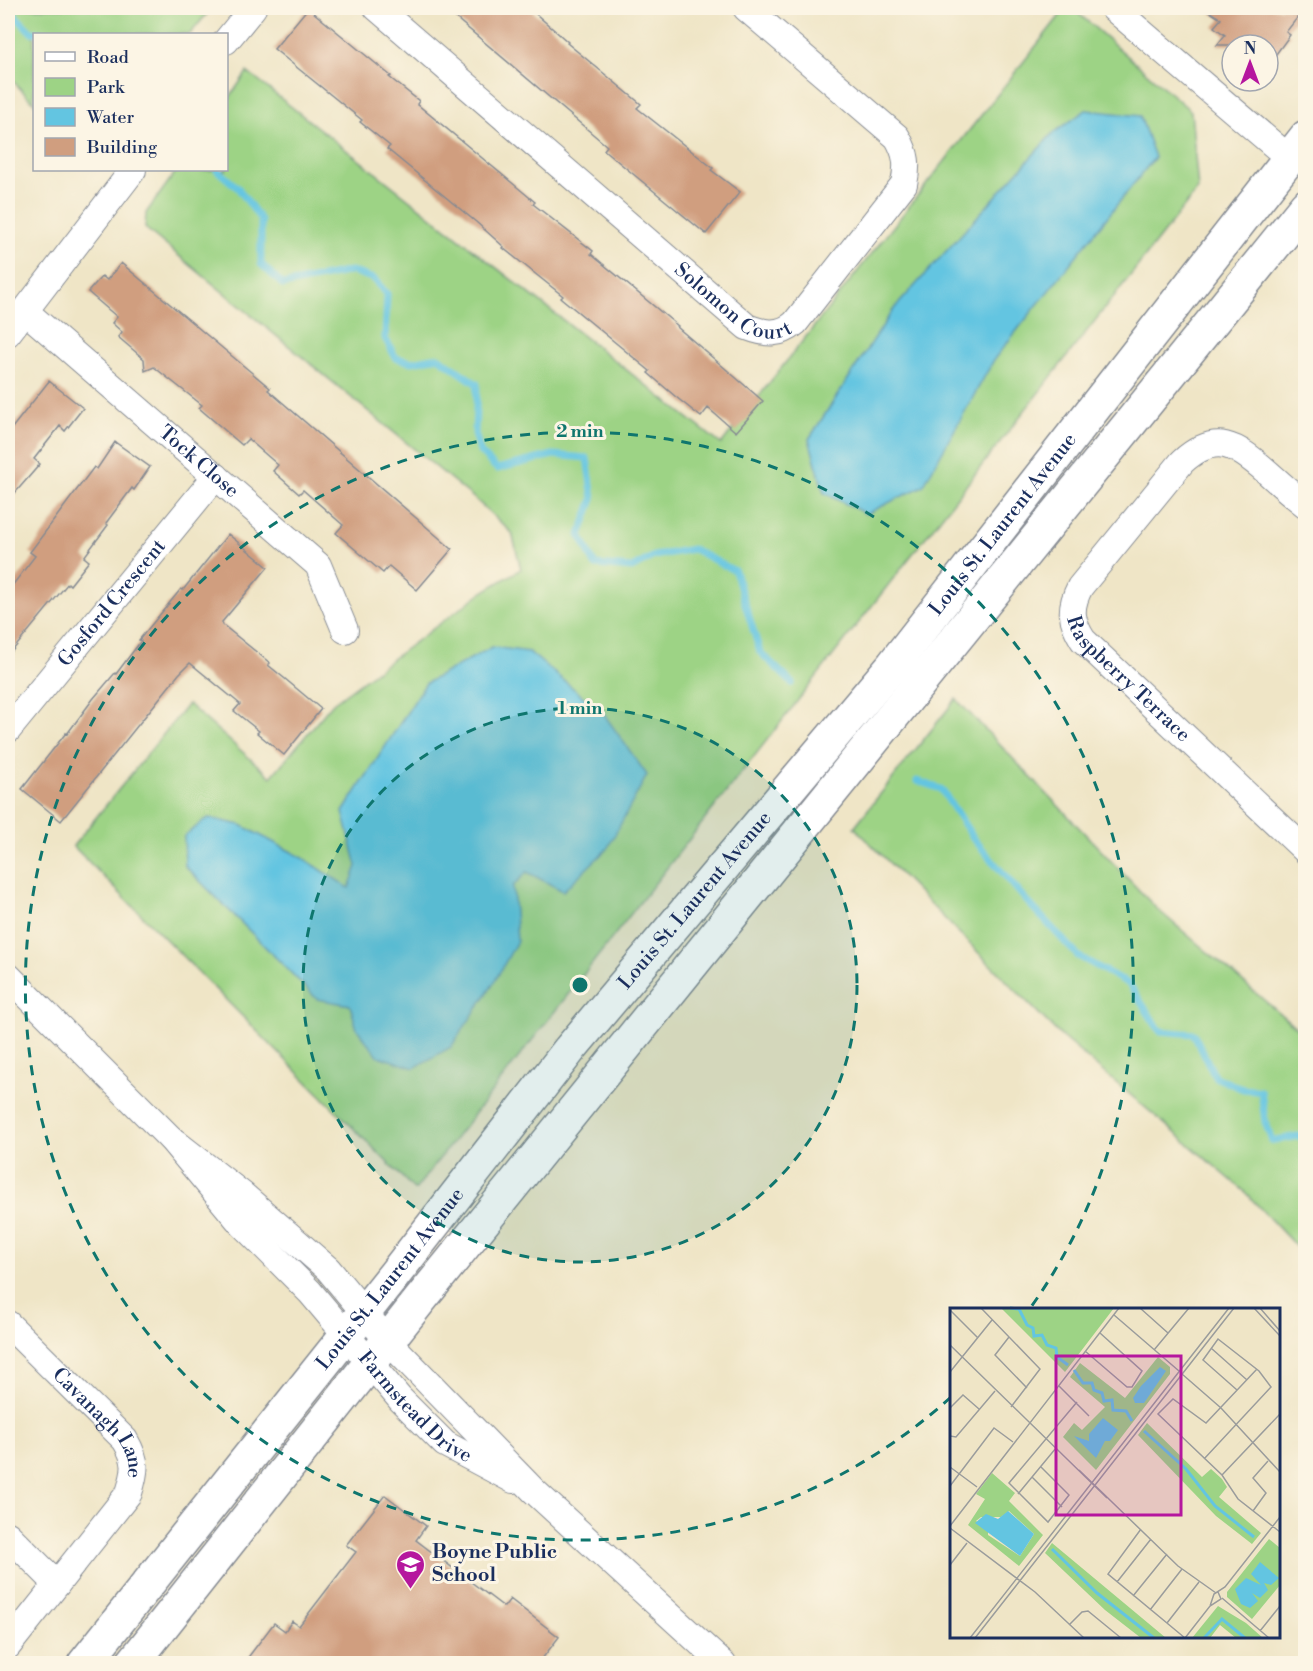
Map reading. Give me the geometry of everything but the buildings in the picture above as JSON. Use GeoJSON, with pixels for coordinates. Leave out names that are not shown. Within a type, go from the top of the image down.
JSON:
{"type":"FeatureCollection","features":[{"type":"Feature","properties":{"kind":"main road","name":"Louis St. Laurent Avenue"},"geometry":{"type":"LineString","coordinates":[[84,1664],[570,1049],[893,665],[1297,148]]}},
{"type":"Feature","properties":{"kind":"main road","name":"Louis St. Laurent Avenue"},"geometry":{"type":"LineString","coordinates":[[132,1664],[379,1352],[1305,206]]}},
{"type":"Feature","properties":{"kind":"street"},"geometry":{"type":"LineString","coordinates":[[228,39],[253,8]]}},
{"type":"Feature","properties":{"kind":"street","name":"Solomon Court"},"geometry":{"type":"LineString","coordinates":[[377,8],[747,327],[762,333],[776,333],[787,330],[795,322],[904,184],[908,167],[905,151],[897,137],[746,8]]}},
{"type":"Feature","properties":{"kind":"street"},"geometry":{"type":"LineString","coordinates":[[1113,8],[1297,148]]}},
{"type":"Feature","properties":{"kind":"street"},"geometry":{"type":"LineString","coordinates":[[8,333],[132,171]]}},
{"type":"Feature","properties":{"kind":"street","name":"Tock Close"},"geometry":{"type":"LineString","coordinates":[[25,311],[318,565],[345,630]]}},
{"type":"Feature","properties":{"kind":"street","name":"Raspberry Terrace"},"geometry":{"type":"LineString","coordinates":[[1305,505],[1243,452],[1228,444],[1211,444],[1194,450],[1080,587],[1073,599],[1072,611],[1074,627],[1083,640],[1305,851]]}},
{"type":"Feature","properties":{"kind":"street","name":"Gosford Crescent"},"geometry":{"type":"LineString","coordinates":[[8,730],[216,476]]}},
{"type":"Feature","properties":{"kind":"street","name":"Farmstead Drive"},"geometry":{"type":"LineString","coordinates":[[8,976],[171,1139],[243,1195],[328,1269],[355,1323],[379,1352],[723,1664]]}},
{"type":"Feature","properties":{"kind":"street","name":"Cavanagh Lane"},"geometry":{"type":"LineString","coordinates":[[8,1324],[125,1440],[134,1456],[135,1473],[129,1493],[8,1646]]}},
{"type":"Feature","properties":{"kind":"street"},"geometry":{"type":"LineString","coordinates":[[8,1535],[57,1584]]}},
{"type":"Feature","properties":{"kind":"green space"},"geometry":{"type":"Polygon","coordinates":[[[8,8],[212,8],[191,33],[33,33],[33,102],[8,76],[8,8]]]}},
{"type":"Feature","properties":{"kind":"green space"},"geometry":{"type":"Polygon","coordinates":[[[1066,8],[1072,8],[1191,111],[1198,189],[415,1190],[73,846],[188,704],[271,777],[333,703],[481,593],[521,569],[512,533],[475,499],[145,228],[146,213],[176,171],[228,171],[228,100],[247,72],[721,444],[1066,8]]]}},
{"type":"Feature","properties":{"kind":"green space"},"geometry":{"type":"Polygon","coordinates":[[[956,699],[1157,909],[1305,1035],[1305,1256],[1244,1191],[1062,1037],[854,827],[956,699]]]}},
{"type":"Feature","properties":{"kind":"water"},"geometry":{"type":"Polygon","coordinates":[[[1086,110],[1140,116],[1155,157],[995,358],[923,486],[866,514],[824,493],[809,439],[893,310],[1052,134],[1086,110]]]}},
{"type":"Feature","properties":{"kind":"water"},"geometry":{"type":"Polygon","coordinates":[[[492,647],[529,652],[603,713],[647,775],[607,849],[563,891],[527,872],[513,886],[517,941],[492,986],[451,1047],[414,1068],[378,1056],[357,1029],[350,1005],[317,999],[185,866],[184,836],[208,818],[241,825],[303,858],[349,888],[357,866],[343,812],[426,683],[492,647]]]}},
{"type":"Feature","properties":{"kind":"waterway"},"geometry":{"type":"LineString","coordinates":[[8,8],[31,32],[38,33]]}},
{"type":"Feature","properties":{"kind":"waterway"},"geometry":{"type":"LineString","coordinates":[[218,171],[238,188],[261,220],[261,264],[283,285],[351,271],[374,279],[387,294],[385,338],[396,358],[412,362],[438,357],[477,384],[475,433],[480,452],[497,469],[553,455],[587,458],[593,499],[580,535],[595,565],[632,568],[654,556],[693,549],[735,571],[760,652],[792,683]]}},
{"type":"Feature","properties":{"kind":"waterway"},"geometry":{"type":"LineString","coordinates":[[917,781],[941,789],[974,839],[1024,898],[1078,956],[1129,984],[1160,1031],[1194,1034],[1215,1077],[1243,1089],[1261,1091],[1265,1122],[1272,1141],[1298,1136],[1306,1139]]}},
{"type":"Feature","properties":{"kind":"place","name":"Boyne Public School"},"geometry":{"type":"Point","coordinates":[411,1590]}}]}
